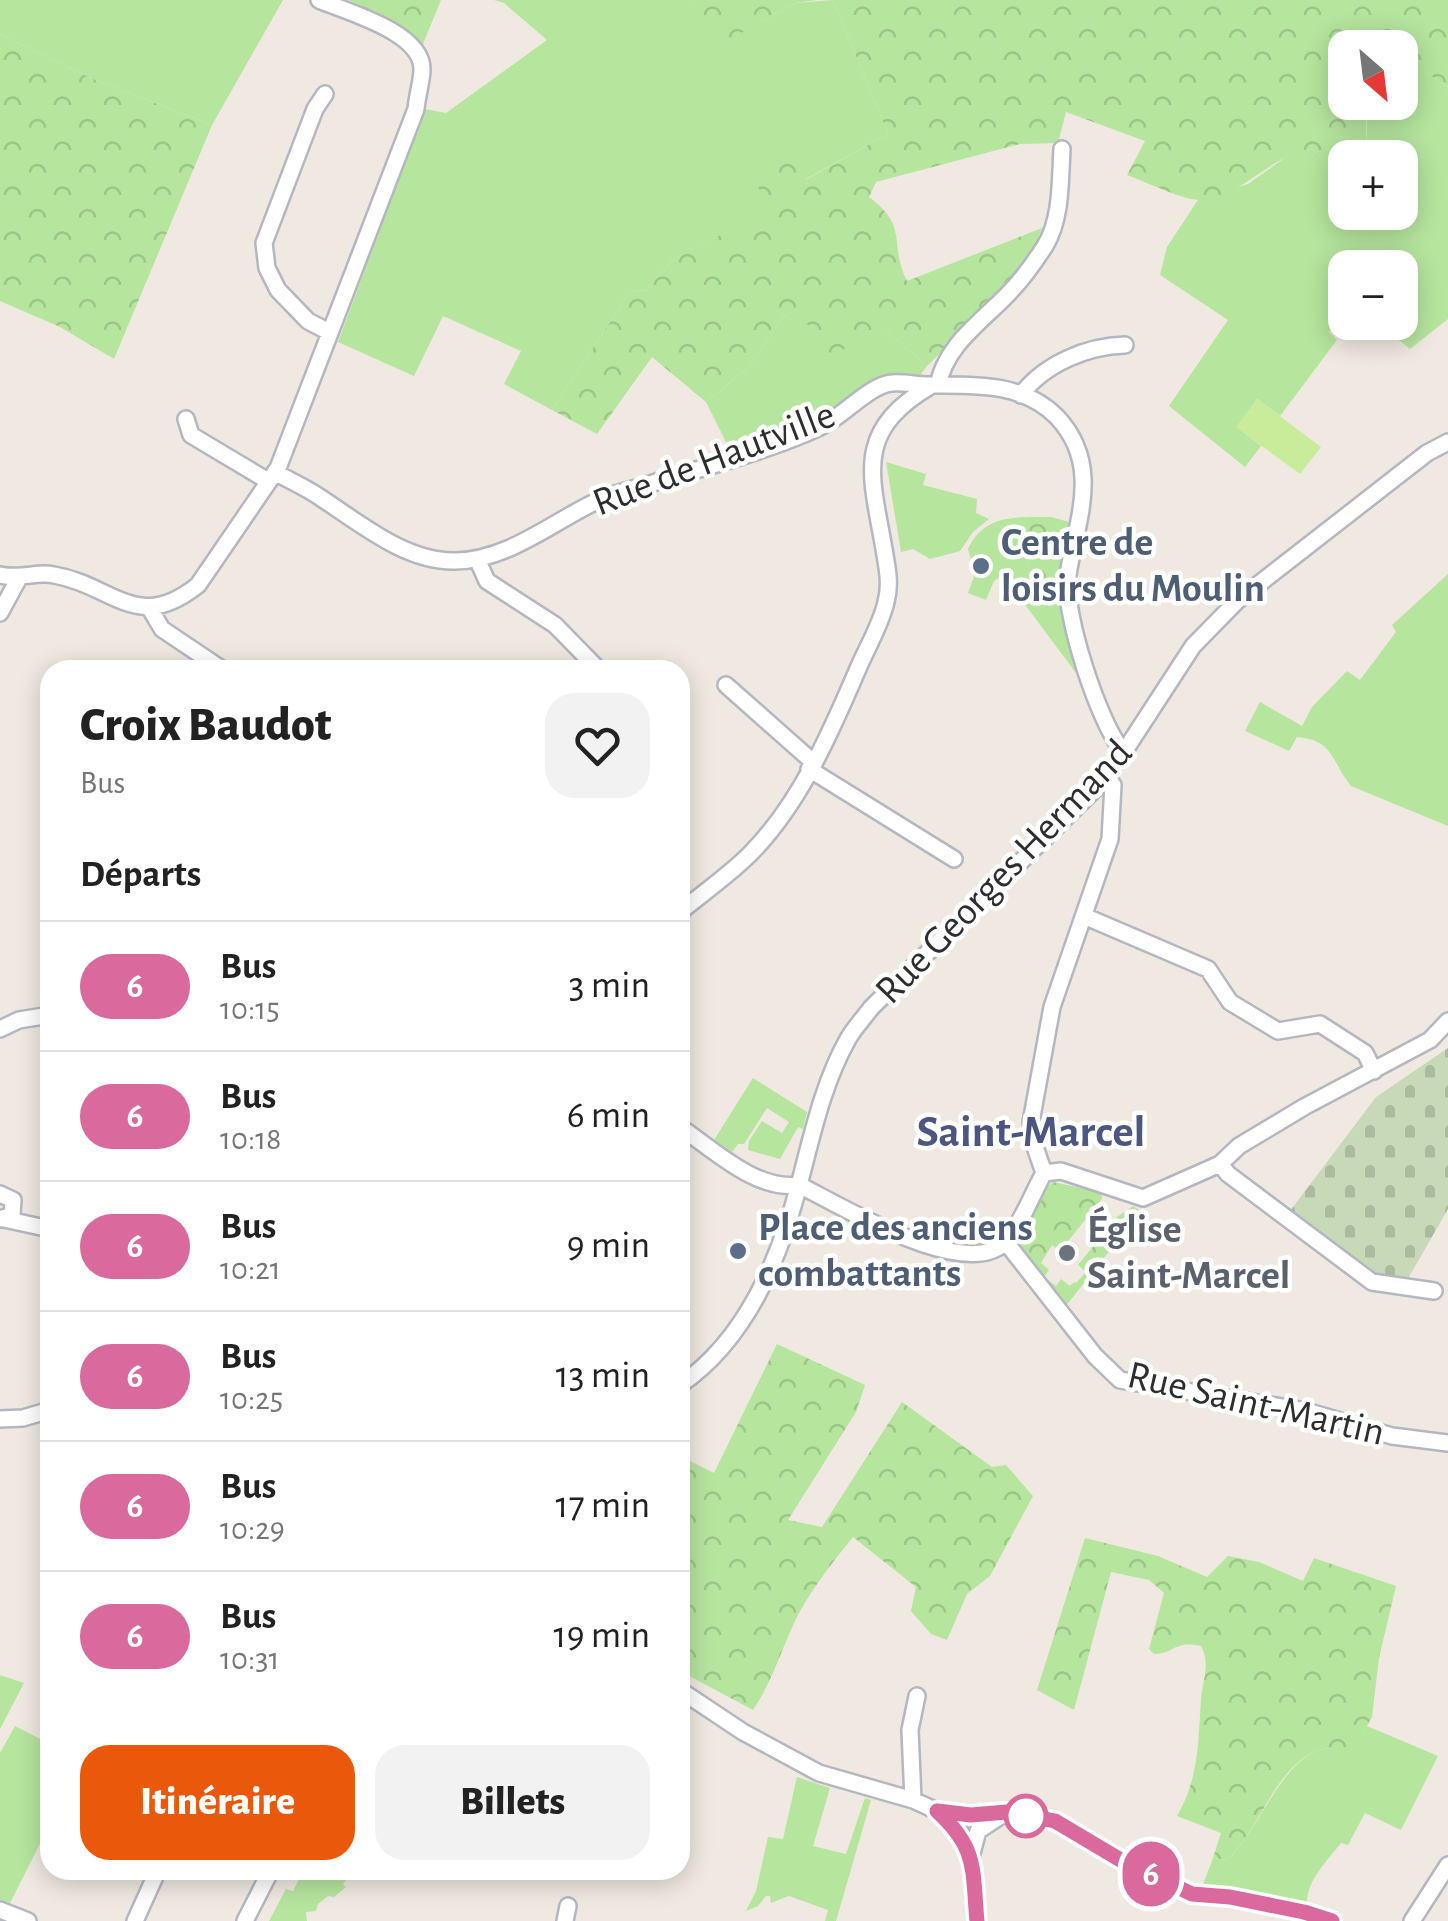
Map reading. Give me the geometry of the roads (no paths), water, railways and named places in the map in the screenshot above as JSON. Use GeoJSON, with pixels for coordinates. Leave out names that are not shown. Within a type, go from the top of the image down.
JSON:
{"type":"FeatureCollection","features":[{"type":"Feature","properties":{"kind":"street"},"geometry":{"type":"LineString","coordinates":[[0,574],[19,578],[48,573],[127,605],[149,607],[180,600],[198,586],[272,477],[416,109],[422,66],[412,44],[392,30],[319,0]]}},
{"type":"Feature","properties":{"kind":"street"},"geometry":{"type":"LineString","coordinates":[[325,94],[315,109],[264,243],[267,268],[278,290],[308,321],[330,332]]}},
{"type":"Feature","properties":{"kind":"street"},"geometry":{"type":"LineString","coordinates":[[690,904],[749,855],[773,828],[829,737],[886,603],[889,577],[870,474],[872,455],[888,424],[914,396],[935,385],[957,344],[1011,292],[1046,244],[1057,213],[1062,149]]}},
{"type":"Feature","properties":{"kind":"street"},"geometry":{"type":"LineString","coordinates":[[1020,395],[1033,378],[1052,366],[1105,346],[1126,345]]}},
{"type":"Feature","properties":{"kind":"street","name":"Rue de Hautville"},"geometry":{"type":"LineString","coordinates":[[186,419],[191,435],[376,534],[430,560],[478,560],[596,501],[824,426],[887,382],[989,386],[1020,395],[1058,418],[1080,462],[1083,514],[1067,577],[1068,599],[1104,720],[1114,742],[1124,752]]}},
{"type":"Feature","properties":{"kind":"street","name":"Rue Georges Hermand"},"geometry":{"type":"LineString","coordinates":[[799,1185],[822,1101],[848,1040],[872,1008],[1106,775],[1193,646],[1237,600],[1400,473],[1448,442]]}},
{"type":"Feature","properties":{"kind":"street"},"geometry":{"type":"LineString","coordinates":[[478,560],[487,581],[555,625],[589,660]]}},
{"type":"Feature","properties":{"kind":"street"},"geometry":{"type":"LineString","coordinates":[[0,613],[19,578]]}},
{"type":"Feature","properties":{"kind":"street"},"geometry":{"type":"LineString","coordinates":[[149,607],[162,629],[208,660]]}},
{"type":"Feature","properties":{"kind":"street"},"geometry":{"type":"LineString","coordinates":[[726,685],[811,766],[954,858]]}},
{"type":"Feature","properties":{"kind":"street"},"geometry":{"type":"LineString","coordinates":[[690,1134],[754,1176],[783,1187],[799,1185],[908,1239],[975,1255],[990,1252],[1006,1242],[1044,1174],[1031,1122],[1052,1007],[1110,839],[1113,785],[1106,775]]}},
{"type":"Feature","properties":{"kind":"street"},"geometry":{"type":"LineString","coordinates":[[1084,916],[1208,969],[1230,1002],[1278,1031],[1320,1024],[1366,1053],[1374,1071]]}},
{"type":"Feature","properties":{"kind":"street"},"geometry":{"type":"LineString","coordinates":[[0,1030],[18,1020],[40,1017]]}},
{"type":"Feature","properties":{"kind":"street"},"geometry":{"type":"LineString","coordinates":[[1044,1174],[1062,1171],[1143,1198],[1220,1164],[1238,1146],[1304,1107],[1430,1040],[1448,1021]]}},
{"type":"Feature","properties":{"kind":"street"},"geometry":{"type":"LineString","coordinates":[[1220,1164],[1372,1282],[1434,1292]]}},
{"type":"Feature","properties":{"kind":"street"},"geometry":{"type":"LineString","coordinates":[[690,1378],[703,1370],[740,1327],[760,1292],[799,1185]]}},
{"type":"Feature","properties":{"kind":"street"},"geometry":{"type":"LineString","coordinates":[[4,1203],[40,1225]]}},
{"type":"Feature","properties":{"kind":"street","name":"Rue Saint-Martin"},"geometry":{"type":"LineString","coordinates":[[1006,1242],[1095,1356],[1120,1380],[1306,1411],[1392,1436],[1448,1444]]}},
{"type":"Feature","properties":{"kind":"street"},"geometry":{"type":"LineString","coordinates":[[0,1420],[40,1413]]}},
{"type":"Feature","properties":{"kind":"street"},"geometry":{"type":"LineString","coordinates":[[913,1800],[910,1730],[916,1696]]}},
{"type":"Feature","properties":{"kind":"street"},"geometry":{"type":"LineString","coordinates":[[690,1697],[743,1732],[819,1773],[913,1800],[937,1811],[960,1832],[971,1857],[977,1921]]}},
{"type":"Feature","properties":{"kind":"street"},"geometry":{"type":"LineString","coordinates":[[937,1811],[971,1815],[1007,1812],[1055,1821],[1124,1862],[1192,1894],[1230,1897],[1332,1921]]}},
{"type":"Feature","properties":{"kind":"street"},"geometry":{"type":"LineString","coordinates":[[971,1857],[978,1831],[1007,1812]]}},
{"type":"Feature","properties":{"kind":"street"},"geometry":{"type":"LineString","coordinates":[[1412,1921],[1448,1865]]}},
{"type":"Feature","properties":{"kind":"street"},"geometry":{"type":"LineString","coordinates":[[135,1921],[153,1880]]}},
{"type":"Feature","properties":{"kind":"street"},"geometry":{"type":"LineString","coordinates":[[245,1921],[266,1880]]}},
{"type":"Feature","properties":{"kind":"street"},"geometry":{"type":"LineString","coordinates":[[0,1910],[28,1921]]}},
{"type":"Feature","properties":{"kind":"place","name":"Centre de loisirs du Moulin"},"geometry":{"type":"Point","coordinates":[981,566]}},
{"type":"Feature","properties":{"kind":"place","name":"Place des anciens combattants"},"geometry":{"type":"Point","coordinates":[738,1251]}},
{"type":"Feature","properties":{"kind":"place","name":"Église Saint-Marcel"},"geometry":{"type":"Point","coordinates":[1067,1253]}},
{"type":"Feature","properties":{"kind":"district","name":"Saint-Marcel"},"geometry":{"type":"Point","coordinates":[1031,1132]}}]}
